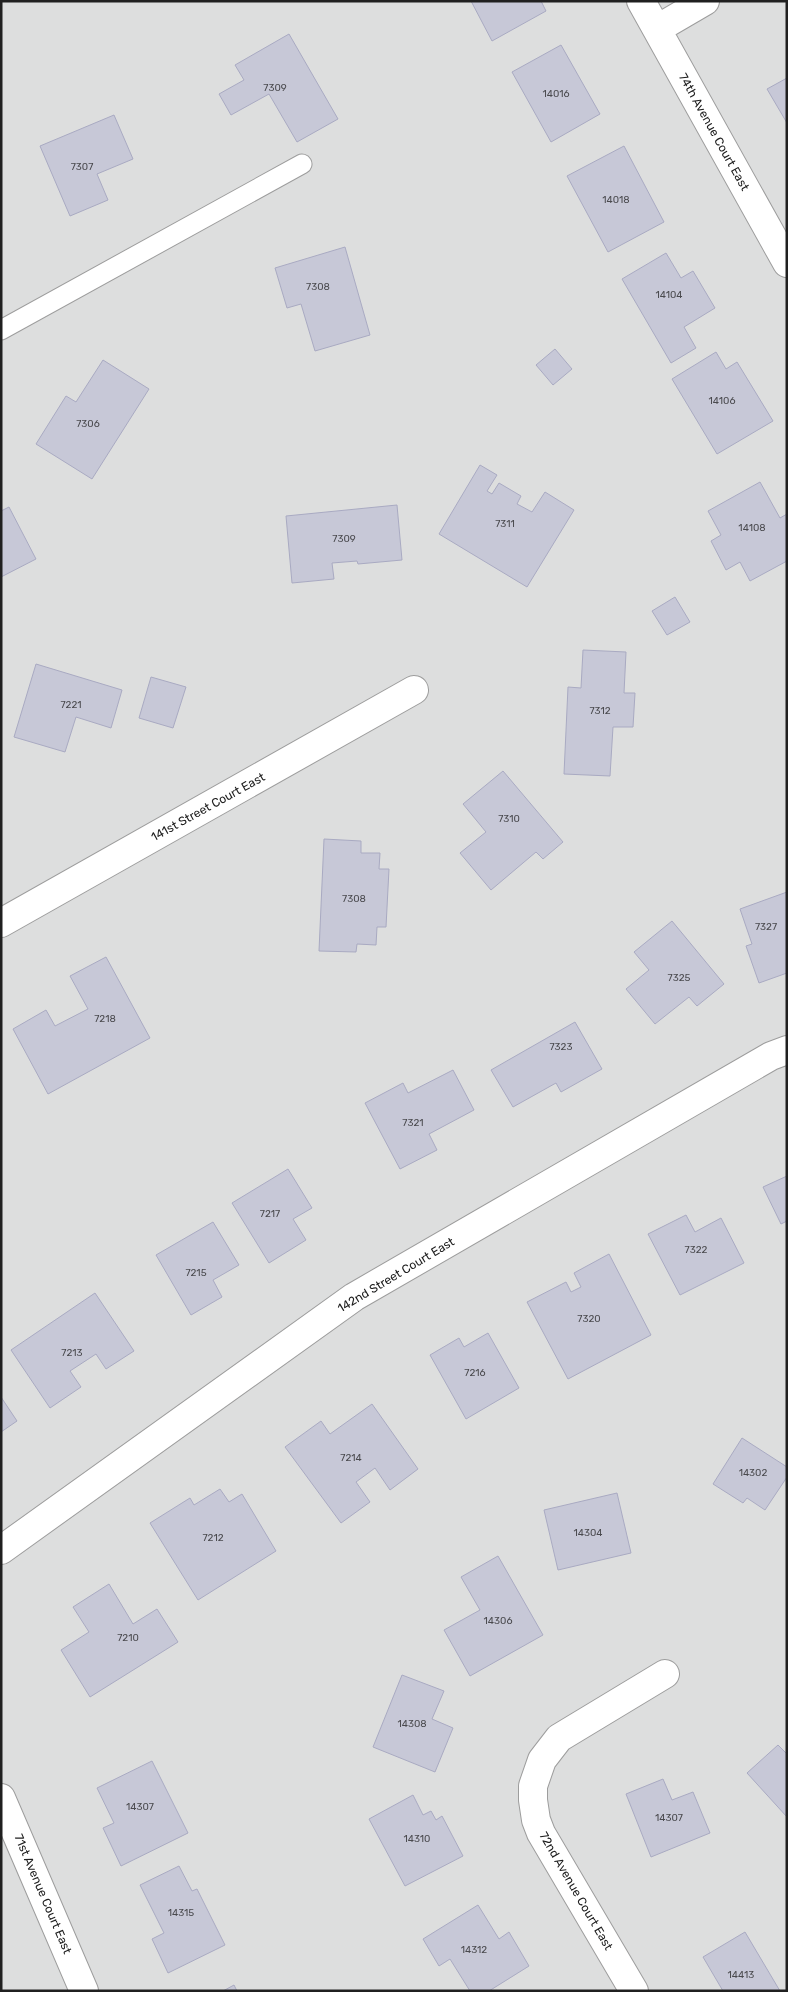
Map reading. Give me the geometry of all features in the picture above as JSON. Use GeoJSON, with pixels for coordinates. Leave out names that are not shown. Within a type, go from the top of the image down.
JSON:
{"type":"FeatureCollection","features":[{"type":"Feature","properties":{"kind":"street","name":"74th Avenue Court East"},"geometry":{"type":"LineString","coordinates":[[641,1],[787,263]]}},
{"type":"Feature","properties":{"kind":"street"},"geometry":{"type":"LineString","coordinates":[[657,29],[705,1]]}},
{"type":"Feature","properties":{"kind":"street","name":"141st Street Court East"},"geometry":{"type":"LineString","coordinates":[[1,923],[414,690]]}},
{"type":"Feature","properties":{"kind":"street","name":"142nd Street Court East"},"geometry":{"type":"LineString","coordinates":[[1,1550],[354,1297],[771,1056],[787,1050]]}},
{"type":"Feature","properties":{"kind":"street","name":"72nd Avenue Court East"},"geometry":{"type":"LineString","coordinates":[[634,1991],[541,1833],[536,1820],[533,1786],[542,1760],[558,1738],[665,1674]]}},
{"type":"Feature","properties":{"kind":"street","name":"71st Avenue Court East"},"geometry":{"type":"LineString","coordinates":[[1,1798],[84,1991]]}},
{"type":"Feature","properties":{"kind":"lane"},"geometry":{"type":"LineString","coordinates":[[1,330],[302,164]]}},
{"type":"Feature","properties":{"kind":"shaded area"},"geometry":{"type":"Polygon","coordinates":[[[1,1],[787,1],[787,1991],[1,1991],[1,1]]]}},
{"type":"Feature","properties":{"kind":"building"},"geometry":{"type":"Polygon","coordinates":[[[471,1],[541,1],[546,11],[492,41],[471,1]]]}},
{"type":"Feature","properties":{"kind":"building"},"geometry":{"type":"Polygon","coordinates":[[[289,34],[338,119],[297,142],[269,94],[231,115],[219,94],[244,80],[235,65],[289,34]]]}},
{"type":"Feature","properties":{"kind":"building"},"geometry":{"type":"Polygon","coordinates":[[[561,45],[600,114],[551,142],[512,72],[561,45]]]}},
{"type":"Feature","properties":{"kind":"building"},"geometry":{"type":"Polygon","coordinates":[[[787,78],[787,123],[767,89],[787,78]]]}},
{"type":"Feature","properties":{"kind":"building"},"geometry":{"type":"Polygon","coordinates":[[[114,115],[133,159],[97,174],[108,200],[70,216],[40,146],[114,115]]]}},
{"type":"Feature","properties":{"kind":"building"},"geometry":{"type":"Polygon","coordinates":[[[624,146],[664,222],[608,252],[567,176],[624,146]]]}},
{"type":"Feature","properties":{"kind":"building"},"geometry":{"type":"Polygon","coordinates":[[[345,247],[370,335],[315,351],[301,304],[287,308],[275,268],[345,247]]]}},
{"type":"Feature","properties":{"kind":"building"},"geometry":{"type":"Polygon","coordinates":[[[666,253],[681,278],[693,271],[715,308],[684,327],[696,348],[671,363],[622,279],[666,253]]]}},
{"type":"Feature","properties":{"kind":"building"},"geometry":{"type":"Polygon","coordinates":[[[555,349],[572,369],[553,385],[536,365],[555,349]]]}},
{"type":"Feature","properties":{"kind":"building"},"geometry":{"type":"Polygon","coordinates":[[[716,352],[726,369],[737,362],[773,421],[717,454],[672,379],[716,352]]]}},
{"type":"Feature","properties":{"kind":"building"},"geometry":{"type":"Polygon","coordinates":[[[103,360],[149,389],[92,479],[36,444],[66,396],[76,402],[103,360]]]}},
{"type":"Feature","properties":{"kind":"building"},"geometry":{"type":"Polygon","coordinates":[[[480,465],[497,475],[487,491],[492,494],[499,483],[521,496],[517,504],[532,512],[545,492],[574,510],[527,587],[439,534],[480,465]]]}},
{"type":"Feature","properties":{"kind":"building"},"geometry":{"type":"Polygon","coordinates":[[[760,482],[780,518],[787,514],[787,561],[750,581],[740,562],[726,570],[711,541],[721,535],[708,511],[760,482]]]}},
{"type":"Feature","properties":{"kind":"building"},"geometry":{"type":"Polygon","coordinates":[[[397,505],[402,560],[358,564],[357,561],[332,563],[334,579],[292,583],[286,516],[397,505]]]}},
{"type":"Feature","properties":{"kind":"building"},"geometry":{"type":"Polygon","coordinates":[[[9,507],[36,559],[1,577],[1,511],[9,507]]]}},
{"type":"Feature","properties":{"kind":"building"},"geometry":{"type":"Polygon","coordinates":[[[675,597],[690,622],[667,635],[652,611],[675,597]]]}},
{"type":"Feature","properties":{"kind":"building"},"geometry":{"type":"Polygon","coordinates":[[[583,650],[626,652],[624,693],[635,693],[633,727],[613,727],[610,776],[564,774],[568,687],[581,688],[583,650]]]}},
{"type":"Feature","properties":{"kind":"building"},"geometry":{"type":"Polygon","coordinates":[[[36,664],[122,690],[111,728],[76,717],[65,752],[14,737],[36,664]]]}},
{"type":"Feature","properties":{"kind":"building"},"geometry":{"type":"Polygon","coordinates":[[[151,677],[186,687],[173,728],[139,718],[151,677]]]}},
{"type":"Feature","properties":{"kind":"building"},"geometry":{"type":"Polygon","coordinates":[[[503,771],[563,842],[543,859],[536,852],[491,890],[460,853],[486,832],[463,804],[503,771]]]}},
{"type":"Feature","properties":{"kind":"building"},"geometry":{"type":"Polygon","coordinates":[[[324,839],[361,841],[361,853],[380,853],[379,869],[389,869],[386,927],[377,927],[376,945],[357,944],[356,952],[319,951],[324,839]]]}},
{"type":"Feature","properties":{"kind":"building"},"geometry":{"type":"Polygon","coordinates":[[[787,892],[787,973],[759,983],[746,946],[752,944],[740,909],[787,892]]]}},
{"type":"Feature","properties":{"kind":"building"},"geometry":{"type":"Polygon","coordinates":[[[672,921],[724,984],[697,1006],[689,997],[655,1024],[626,989],[649,970],[634,952],[672,921]]]}},
{"type":"Feature","properties":{"kind":"building"},"geometry":{"type":"Polygon","coordinates":[[[106,957],[150,1038],[48,1094],[13,1029],[46,1010],[55,1026],[88,1009],[70,976],[106,957]]]}},
{"type":"Feature","properties":{"kind":"building"},"geometry":{"type":"Polygon","coordinates":[[[575,1022],[602,1069],[561,1092],[556,1083],[513,1107],[491,1070],[575,1022]]]}},
{"type":"Feature","properties":{"kind":"building"},"geometry":{"type":"Polygon","coordinates":[[[453,1070],[474,1110],[429,1134],[437,1150],[400,1169],[365,1103],[403,1083],[408,1093],[453,1070]]]}},
{"type":"Feature","properties":{"kind":"building"},"geometry":{"type":"Polygon","coordinates":[[[288,1169],[312,1208],[293,1219],[306,1240],[269,1263],[232,1203],[288,1169]]]}},
{"type":"Feature","properties":{"kind":"building"},"geometry":{"type":"Polygon","coordinates":[[[787,1176],[787,1221],[781,1224],[763,1187],[787,1176]]]}},
{"type":"Feature","properties":{"kind":"building"},"geometry":{"type":"Polygon","coordinates":[[[686,1215],[695,1232],[721,1218],[744,1263],[680,1295],[648,1234],[686,1215]]]}},
{"type":"Feature","properties":{"kind":"building"},"geometry":{"type":"Polygon","coordinates":[[[213,1222],[239,1265],[213,1280],[222,1297],[191,1315],[156,1255],[213,1222]]]}},
{"type":"Feature","properties":{"kind":"building"},"geometry":{"type":"Polygon","coordinates":[[[609,1254],[651,1335],[568,1379],[527,1302],[566,1282],[571,1292],[581,1287],[574,1273],[609,1254]]]}},
{"type":"Feature","properties":{"kind":"building"},"geometry":{"type":"Polygon","coordinates":[[[95,1293],[134,1351],[106,1369],[96,1354],[70,1371],[81,1387],[50,1408],[11,1350],[95,1293]]]}},
{"type":"Feature","properties":{"kind":"building"},"geometry":{"type":"Polygon","coordinates":[[[488,1333],[519,1388],[466,1419],[430,1355],[459,1338],[464,1347],[488,1333]]]}},
{"type":"Feature","properties":{"kind":"building"},"geometry":{"type":"Polygon","coordinates":[[[1,1397],[17,1421],[1,1432],[1,1397]]]}},
{"type":"Feature","properties":{"kind":"building"},"geometry":{"type":"Polygon","coordinates":[[[372,1404],[418,1469],[390,1490],[375,1468],[356,1482],[370,1502],[341,1523],[285,1447],[321,1421],[330,1434],[372,1404]]]}},
{"type":"Feature","properties":{"kind":"building"},"geometry":{"type":"Polygon","coordinates":[[[742,1438],[787,1467],[787,1477],[765,1510],[747,1498],[743,1503],[713,1484],[742,1438]]]}},
{"type":"Feature","properties":{"kind":"building"},"geometry":{"type":"Polygon","coordinates":[[[220,1489],[229,1502],[242,1494],[276,1551],[198,1600],[150,1523],[190,1498],[194,1505],[220,1489]]]}},
{"type":"Feature","properties":{"kind":"building"},"geometry":{"type":"Polygon","coordinates":[[[617,1493],[631,1553],[558,1570],[544,1510],[617,1493]]]}},
{"type":"Feature","properties":{"kind":"building"},"geometry":{"type":"Polygon","coordinates":[[[498,1556],[543,1635],[470,1676],[444,1630],[480,1610],[461,1577],[498,1556]]]}},
{"type":"Feature","properties":{"kind":"building"},"geometry":{"type":"Polygon","coordinates":[[[109,1584],[133,1624],[157,1609],[178,1642],[90,1697],[61,1650],[89,1632],[73,1607],[109,1584]]]}},
{"type":"Feature","properties":{"kind":"building"},"geometry":{"type":"Polygon","coordinates":[[[402,1675],[444,1691],[432,1719],[453,1728],[435,1772],[373,1747],[402,1675]]]}},
{"type":"Feature","properties":{"kind":"building"},"geometry":{"type":"Polygon","coordinates":[[[778,1745],[787,1754],[787,1817],[747,1773],[778,1745]]]}},
{"type":"Feature","properties":{"kind":"building"},"geometry":{"type":"Polygon","coordinates":[[[152,1761],[188,1833],[121,1866],[103,1828],[114,1823],[97,1788],[152,1761]]]}},
{"type":"Feature","properties":{"kind":"building"},"geometry":{"type":"Polygon","coordinates":[[[663,1779],[672,1800],[693,1792],[710,1833],[651,1857],[626,1794],[663,1779]]]}},
{"type":"Feature","properties":{"kind":"building"},"geometry":{"type":"Polygon","coordinates":[[[413,1795],[423,1815],[431,1811],[436,1820],[442,1816],[463,1856],[405,1886],[369,1819],[413,1795]]]}},
{"type":"Feature","properties":{"kind":"building"},"geometry":{"type":"Polygon","coordinates":[[[179,1866],[192,1891],[197,1889],[225,1945],[168,1973],[152,1939],[164,1933],[140,1885],[179,1866]]]}},
{"type":"Feature","properties":{"kind":"building"},"geometry":{"type":"Polygon","coordinates":[[[478,1905],[499,1939],[509,1932],[529,1966],[489,1991],[470,1991],[450,1959],[439,1966],[423,1939],[478,1905]]]}},
{"type":"Feature","properties":{"kind":"building"},"geometry":{"type":"Polygon","coordinates":[[[745,1932],[780,1991],[723,1991],[703,1957],[745,1932]]]}},
{"type":"Feature","properties":{"kind":"building"},"geometry":{"type":"Polygon","coordinates":[[[234,1985],[237,1991],[223,1991],[234,1985]]]}}]}
